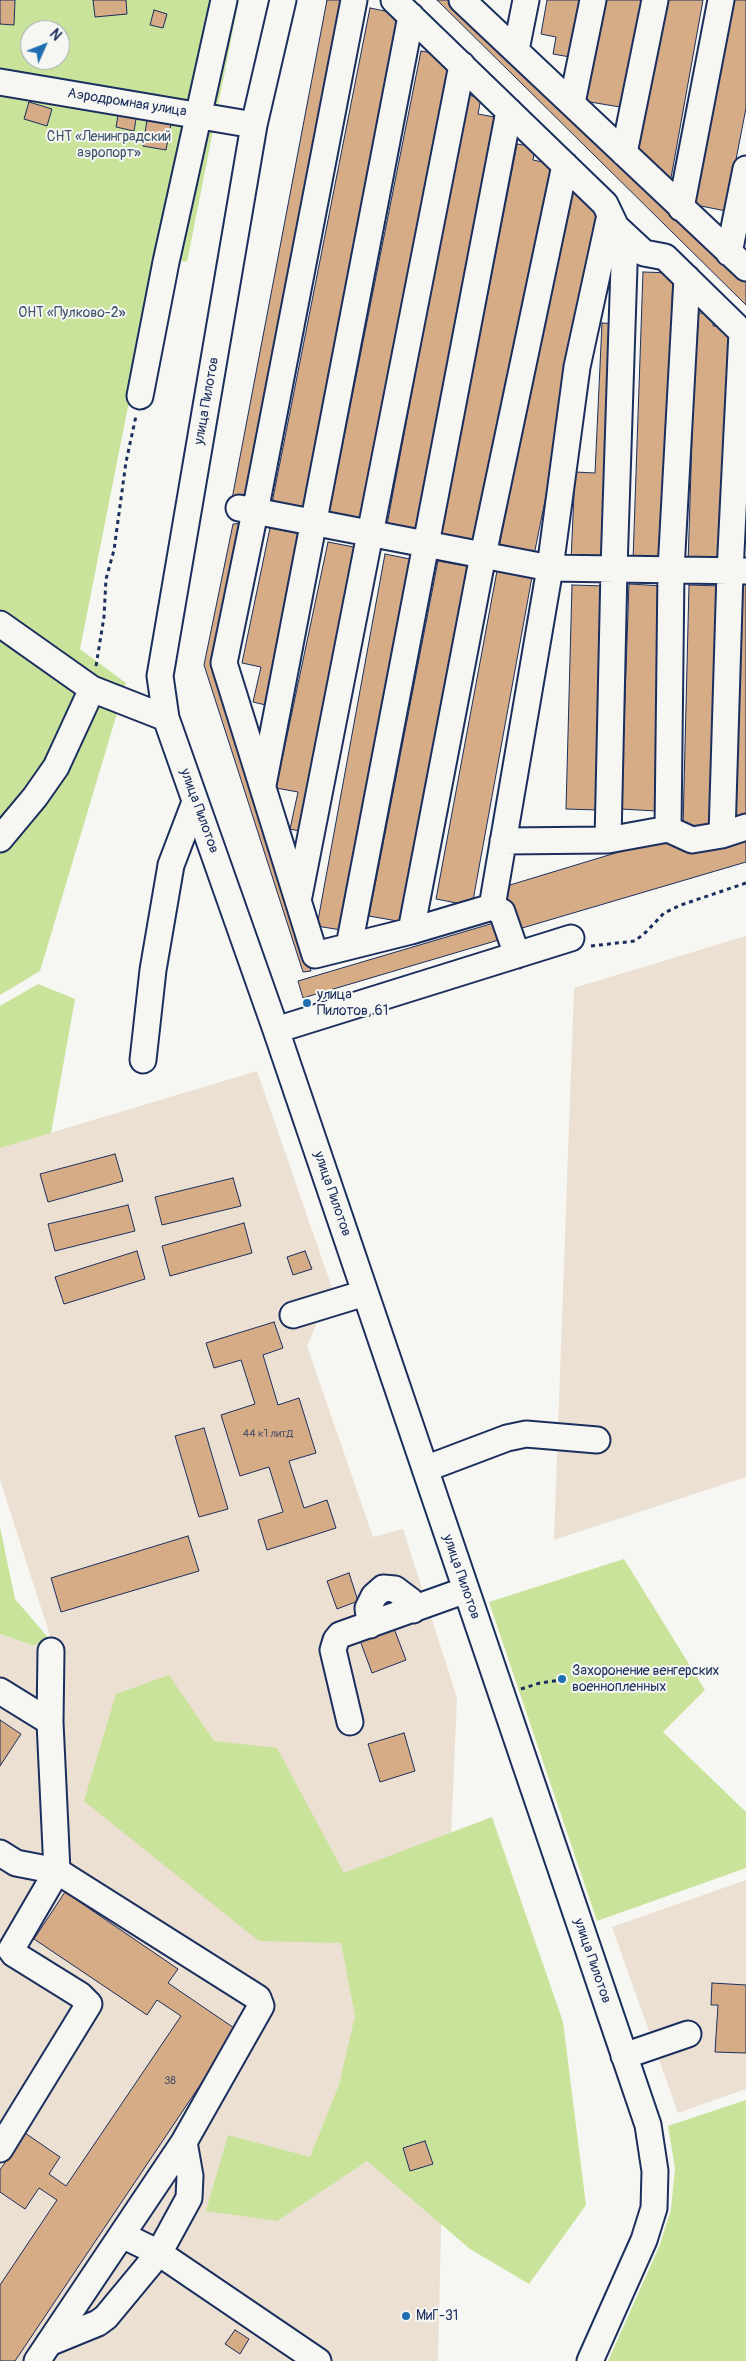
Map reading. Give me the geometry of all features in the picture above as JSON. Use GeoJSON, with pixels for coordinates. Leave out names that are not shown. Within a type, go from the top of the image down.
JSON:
{"type":"FeatureCollection","features":[{"type":"Feature","properties":{"kind":"street"},"geometry":{"type":"LineString","coordinates":[[140,396],[224,0]]}},
{"type":"Feature","properties":{"kind":"street","name":"улица Пилотов"},"geometry":{"type":"LineString","coordinates":[[282,0],[254,125],[160,676],[166,718],[276,1030],[648,2124],[655,2171],[654,2208],[644,2240],[590,2361]]}},
{"type":"Feature","properties":{"kind":"street"},"geometry":{"type":"LineString","coordinates":[[354,0],[247,510],[224,663],[315,955],[412,931],[492,907],[502,912],[517,955]]}},
{"type":"Feature","properties":{"kind":"street"},"geometry":{"type":"LineString","coordinates":[[516,50],[526,0]]}},
{"type":"Feature","properties":{"kind":"street"},"geometry":{"type":"LineString","coordinates":[[572,103],[593,0]]}},
{"type":"Feature","properties":{"kind":"street"},"geometry":{"type":"LineString","coordinates":[[624,153],[655,0]]}},
{"type":"Feature","properties":{"kind":"street"},"geometry":{"type":"LineString","coordinates":[[681,208],[721,0]]}},
{"type":"Feature","properties":{"kind":"street"},"geometry":{"type":"LineString","coordinates":[[466,1],[737,260]]}},
{"type":"Feature","properties":{"kind":"street"},"geometry":{"type":"LineString","coordinates":[[263,787],[312,523],[402,8]]}},
{"type":"Feature","properties":{"kind":"street"},"geometry":{"type":"LineString","coordinates":[[402,8],[605,204],[616,228],[644,253],[664,257],[744,334],[738,572],[722,835]]}},
{"type":"Feature","properties":{"kind":"street"},"geometry":{"type":"LineString","coordinates":[[298,898],[462,65]]}},
{"type":"Feature","properties":{"kind":"street","name":"Аэродромная улица"},"geometry":{"type":"LineString","coordinates":[[0,82],[254,125]]}},
{"type":"Feature","properties":{"kind":"street"},"geometry":{"type":"LineString","coordinates":[[349,946],[509,111]]}},
{"type":"Feature","properties":{"kind":"street"},"geometry":{"type":"LineString","coordinates":[[412,931],[483,555],[565,165]]}},
{"type":"Feature","properties":{"kind":"street"},"geometry":{"type":"LineString","coordinates":[[737,260],[746,169]]}},
{"type":"Feature","properties":{"kind":"street"},"geometry":{"type":"LineString","coordinates":[[492,907],[550,568],[577,367],[610,215]]}},
{"type":"Feature","properties":{"kind":"street"},"geometry":{"type":"LineString","coordinates":[[608,840],[614,569],[625,236]]}},
{"type":"Feature","properties":{"kind":"street"},"geometry":{"type":"LineString","coordinates":[[668,829],[671,570],[687,278]]}},
{"type":"Feature","properties":{"kind":"street"},"geometry":{"type":"LineString","coordinates":[[247,510],[550,568],[738,572]]}},
{"type":"Feature","properties":{"kind":"street"},"geometry":{"type":"LineString","coordinates":[[0,624],[92,689],[166,718]]}},
{"type":"Feature","properties":{"kind":"street"},"geometry":{"type":"LineString","coordinates":[[0,839],[35,797],[56,766],[92,689]]}},
{"type":"Feature","properties":{"kind":"street"},"geometry":{"type":"LineString","coordinates":[[143,1060],[153,970],[171,866],[195,802]]}},
{"type":"Feature","properties":{"kind":"street"},"geometry":{"type":"LineString","coordinates":[[503,841],[608,840],[668,829],[692,840],[722,835],[746,827]]}},
{"type":"Feature","properties":{"kind":"street"},"geometry":{"type":"LineString","coordinates":[[276,1030],[571,938]]}},
{"type":"Feature","properties":{"kind":"street"},"geometry":{"type":"LineString","coordinates":[[294,1315],[366,1294]]}},
{"type":"Feature","properties":{"kind":"street"},"geometry":{"type":"LineString","coordinates":[[425,1469],[507,1438],[526,1434],[597,1440]]}},
{"type":"Feature","properties":{"kind":"street"},"geometry":{"type":"LineString","coordinates":[[350,1722],[333,1650],[340,1635],[466,1590]]}},
{"type":"Feature","properties":{"kind":"street"},"geometry":{"type":"LineString","coordinates":[[0,2149],[89,2008],[88,2002],[80,1995],[14,1954],[11,1950],[57,1871],[50,1722],[51,1651]]}},
{"type":"Feature","properties":{"kind":"street"},"geometry":{"type":"LineString","coordinates":[[0,1692],[50,1722]]}},
{"type":"Feature","properties":{"kind":"street"},"geometry":{"type":"LineString","coordinates":[[0,1854],[16,1863],[57,1871],[260,2000],[260,2009],[184,2142],[43,2352]]}},
{"type":"Feature","properties":{"kind":"street"},"geometry":{"type":"LineString","coordinates":[[624,2056],[688,2034]]}},
{"type":"Feature","properties":{"kind":"street"},"geometry":{"type":"LineString","coordinates":[[43,2352],[106,2317],[158,2253],[189,2198],[190,2176],[184,2142]]}},
{"type":"Feature","properties":{"kind":"street"},"geometry":{"type":"LineString","coordinates":[[122,2235],[158,2253],[318,2361]]}},
{"type":"Feature","properties":{"kind":"path"},"geometry":{"type":"LineString","coordinates":[[92,689],[104,617],[106,579],[114,550],[126,462],[140,396]]}},
{"type":"Feature","properties":{"kind":"path"},"geometry":{"type":"LineString","coordinates":[[571,938],[591,946],[635,941],[664,913],[681,905],[746,883]]}},
{"type":"Feature","properties":{"kind":"path"},"geometry":{"type":"LineString","coordinates":[[501,1693],[560,1680]]}},
{"type":"Feature","properties":{"kind":"shaded area"},"geometry":{"type":"Polygon","coordinates":[[[746,936],[746,1477],[554,1540],[574,988],[746,936]]]}},
{"type":"Feature","properties":{"kind":"shaded area"},"geometry":{"type":"Polygon","coordinates":[[[257,1071],[332,1288],[307,1346],[373,1537],[403,1529],[457,1698],[449,1884],[438,2361],[0,2361],[0,1634],[32,1645],[52,1642],[0,1480],[0,1148],[257,1071]]]}},
{"type":"Feature","properties":{"kind":"shaded area"},"geometry":{"type":"Polygon","coordinates":[[[746,1880],[746,2089],[678,2113],[612,1927],[746,1880]]]}},
{"type":"Feature","properties":{"kind":"green space","name":"ОНТ «Пулково-2»"},"geometry":{"type":"Polygon","coordinates":[[[0,0],[239,0],[187,262],[158,255],[80,649],[126,683],[40,971],[0,995],[0,0]]]}},
{"type":"Feature","properties":{"kind":"green space"},"geometry":{"type":"Polygon","coordinates":[[[38,984],[75,999],[51,1133],[0,1148],[0,1006],[38,984]]]}},
{"type":"Feature","properties":{"kind":"green space"},"geometry":{"type":"Polygon","coordinates":[[[0,1527],[15,1599],[52,1642],[32,1645],[0,1634],[0,1527]]]}},
{"type":"Feature","properties":{"kind":"green space"},"geometry":{"type":"Polygon","coordinates":[[[624,1559],[705,1690],[663,1732],[746,1812],[746,1868],[597,1921],[489,1602],[624,1559]]]}},
{"type":"Feature","properties":{"kind":"green space"},"geometry":{"type":"Polygon","coordinates":[[[169,1675],[214,1741],[277,1748],[344,1873],[492,1817],[563,2022],[586,2205],[529,2284],[470,2249],[367,2161],[277,2221],[206,2211],[228,2135],[310,2157],[339,2085],[355,2016],[341,1943],[259,1941],[84,1801],[116,1694],[169,1675]]]}},
{"type":"Feature","properties":{"kind":"green space"},"geometry":{"type":"Polygon","coordinates":[[[746,2100],[746,2361],[608,2361],[659,2247],[671,2210],[675,2168],[668,2126],[746,2100]]]}},
{"type":"Feature","properties":{"kind":"building"},"geometry":{"type":"Polygon","coordinates":[[[0,0],[15,0],[14,25],[0,24],[0,0]]]}},
{"type":"Feature","properties":{"kind":"building"},"geometry":{"type":"Polygon","coordinates":[[[93,0],[126,0],[127,14],[95,17],[93,0]]]}},
{"type":"Feature","properties":{"kind":"building"},"geometry":{"type":"Polygon","coordinates":[[[327,0],[344,0],[249,502],[232,499],[327,0]]]}},
{"type":"Feature","properties":{"kind":"building"},"geometry":{"type":"Polygon","coordinates":[[[437,0],[455,0],[746,282],[746,305],[437,0]]]}},
{"type":"Feature","properties":{"kind":"building"},"geometry":{"type":"Polygon","coordinates":[[[547,0],[580,0],[570,57],[553,54],[556,37],[541,34],[547,0]]]}},
{"type":"Feature","properties":{"kind":"building"},"geometry":{"type":"Polygon","coordinates":[[[604,0],[645,0],[626,108],[584,101],[604,0]]]}},
{"type":"Feature","properties":{"kind":"building"},"geometry":{"type":"Polygon","coordinates":[[[665,0],[703,0],[671,178],[635,152],[665,0]]]}},
{"type":"Feature","properties":{"kind":"building"},"geometry":{"type":"Polygon","coordinates":[[[731,0],[746,0],[746,108],[726,211],[691,204],[731,0]]]}},
{"type":"Feature","properties":{"kind":"building"},"geometry":{"type":"Polygon","coordinates":[[[370,8],[404,15],[305,515],[271,508],[370,8]]]}},
{"type":"Feature","properties":{"kind":"building"},"geometry":{"type":"Polygon","coordinates":[[[154,10],[167,14],[163,28],[150,25],[154,10]]]}},
{"type":"Feature","properties":{"kind":"building"},"geometry":{"type":"Polygon","coordinates":[[[421,51],[454,57],[360,528],[327,522],[421,51]]]}},
{"type":"Feature","properties":{"kind":"building"},"geometry":{"type":"Polygon","coordinates":[[[468,95],[481,98],[478,114],[500,118],[421,537],[386,530],[468,95]]]}},
{"type":"Feature","properties":{"kind":"building"},"geometry":{"type":"Polygon","coordinates":[[[29,102],[52,109],[47,126],[24,119],[29,102]]]}},
{"type":"Feature","properties":{"kind":"building"},"geometry":{"type":"Polygon","coordinates":[[[119,109],[137,113],[134,131],[116,127],[119,109]]]}},
{"type":"Feature","properties":{"kind":"building"},"geometry":{"type":"Polygon","coordinates":[[[147,120],[171,124],[166,150],[143,146],[147,120]]]}},
{"type":"Feature","properties":{"kind":"building"},"geometry":{"type":"Polygon","coordinates":[[[517,144],[535,147],[533,160],[552,164],[478,546],[440,539],[517,144]]]}},
{"type":"Feature","properties":{"kind":"building"},"geometry":{"type":"Polygon","coordinates":[[[570,192],[589,196],[587,205],[604,209],[534,555],[499,547],[570,192]]]}},
{"type":"Feature","properties":{"kind":"building"},"geometry":{"type":"Polygon","coordinates":[[[643,272],[673,273],[664,561],[633,560],[643,272]]]}},
{"type":"Feature","properties":{"kind":"building"},"geometry":{"type":"Polygon","coordinates":[[[696,313],[714,313],[713,326],[729,327],[721,565],[688,564],[696,313]]]}},
{"type":"Feature","properties":{"kind":"building"},"geometry":{"type":"Polygon","coordinates":[[[602,323],[618,324],[606,562],[571,560],[575,472],[595,473],[602,323]]]}},
{"type":"Feature","properties":{"kind":"building"},"geometry":{"type":"Polygon","coordinates":[[[246,523],[216,664],[311,971],[303,972],[204,665],[233,524],[246,523]]]}},
{"type":"Feature","properties":{"kind":"building"},"geometry":{"type":"Polygon","coordinates":[[[270,528],[306,535],[270,706],[253,702],[261,667],[242,663],[270,528]]]}},
{"type":"Feature","properties":{"kind":"building"},"geometry":{"type":"Polygon","coordinates":[[[328,542],[364,549],[304,832],[290,829],[298,792],[276,788],[328,542]]]}},
{"type":"Feature","properties":{"kind":"building"},"geometry":{"type":"Polygon","coordinates":[[[385,554],[410,559],[341,930],[317,926],[385,554]]]}},
{"type":"Feature","properties":{"kind":"building"},"geometry":{"type":"Polygon","coordinates":[[[438,561],[471,567],[403,922],[369,916],[438,561]]]}},
{"type":"Feature","properties":{"kind":"building"},"geometry":{"type":"Polygon","coordinates":[[[497,571],[532,577],[472,906],[436,899],[497,571]]]}},
{"type":"Feature","properties":{"kind":"building"},"geometry":{"type":"Polygon","coordinates":[[[739,581],[746,581],[746,816],[734,816],[739,581]]]}},
{"type":"Feature","properties":{"kind":"building"},"geometry":{"type":"Polygon","coordinates":[[[629,584],[664,586],[657,811],[621,809],[629,584]]]}},
{"type":"Feature","properties":{"kind":"building"},"geometry":{"type":"Polygon","coordinates":[[[572,585],[605,586],[598,810],[566,809],[572,585]]]}},
{"type":"Feature","properties":{"kind":"building"},"geometry":{"type":"Polygon","coordinates":[[[689,585],[721,586],[715,829],[683,828],[689,585]]]}},
{"type":"Feature","properties":{"kind":"building"},"geometry":{"type":"Polygon","coordinates":[[[746,837],[746,862],[512,931],[500,888],[665,838],[746,837]]]}},
{"type":"Feature","properties":{"kind":"building"},"geometry":{"type":"Polygon","coordinates":[[[497,922],[502,939],[303,998],[298,981],[497,922]]]}},
{"type":"Feature","properties":{"kind":"building"},"geometry":{"type":"Polygon","coordinates":[[[115,1154],[123,1181],[48,1202],[40,1174],[115,1154]]]}},
{"type":"Feature","properties":{"kind":"building"},"geometry":{"type":"Polygon","coordinates":[[[233,1178],[241,1206],[162,1225],[155,1197],[233,1178]]]}},
{"type":"Feature","properties":{"kind":"building"},"geometry":{"type":"Polygon","coordinates":[[[128,1205],[135,1231],[55,1251],[48,1224],[128,1205]]]}},
{"type":"Feature","properties":{"kind":"building"},"geometry":{"type":"Polygon","coordinates":[[[244,1223],[252,1253],[170,1276],[162,1246],[244,1223]]]}},
{"type":"Feature","properties":{"kind":"building"},"geometry":{"type":"Polygon","coordinates":[[[137,1251],[145,1279],[64,1304],[55,1277],[137,1251]]]}},
{"type":"Feature","properties":{"kind":"building"},"geometry":{"type":"Polygon","coordinates":[[[305,1251],[312,1269],[293,1275],[287,1257],[305,1251]]]}},
{"type":"Feature","properties":{"kind":"building"},"geometry":{"type":"Polygon","coordinates":[[[274,1322],[283,1348],[263,1355],[278,1405],[299,1398],[316,1453],[289,1461],[304,1508],[327,1500],[336,1528],[267,1550],[258,1520],[283,1512],[269,1467],[240,1476],[221,1415],[255,1404],[241,1360],[214,1368],[206,1343],[274,1322]]]}},
{"type":"Feature","properties":{"kind":"building"},"geometry":{"type":"Polygon","coordinates":[[[204,1428],[228,1509],[199,1517],[175,1436],[204,1428]]]}},
{"type":"Feature","properties":{"kind":"building"},"geometry":{"type":"Polygon","coordinates":[[[188,1536],[199,1571],[61,1612],[51,1578],[188,1536]]]}},
{"type":"Feature","properties":{"kind":"building"},"geometry":{"type":"Polygon","coordinates":[[[349,1573],[358,1601],[337,1609],[327,1581],[349,1573]]]}},
{"type":"Feature","properties":{"kind":"building"},"geometry":{"type":"Polygon","coordinates":[[[392,1623],[406,1660],[372,1673],[358,1635],[392,1623]]]}},
{"type":"Feature","properties":{"kind":"building"},"geometry":{"type":"Polygon","coordinates":[[[0,1720],[21,1734],[0,1766],[0,1720]]]}},
{"type":"Feature","properties":{"kind":"building"},"geometry":{"type":"Polygon","coordinates":[[[404,1733],[415,1771],[380,1782],[368,1744],[404,1733]]]}},
{"type":"Feature","properties":{"kind":"building"},"geometry":{"type":"Polygon","coordinates":[[[65,1892],[178,1969],[168,1983],[237,2030],[15,2361],[0,2361],[0,2285],[57,2200],[39,2188],[25,2209],[0,2192],[0,2170],[25,2133],[60,2157],[49,2174],[66,2186],[181,2016],[157,2000],[147,2015],[34,1939],[65,1892]]]}},
{"type":"Feature","properties":{"kind":"building"},"geometry":{"type":"Polygon","coordinates":[[[712,1983],[746,1985],[746,2053],[715,2052],[718,2005],[711,2005],[712,1983]]]}},
{"type":"Feature","properties":{"kind":"building"},"geometry":{"type":"Polygon","coordinates":[[[425,2141],[433,2164],[410,2171],[403,2148],[425,2141]]]}},
{"type":"Feature","properties":{"kind":"building"},"geometry":{"type":"Polygon","coordinates":[[[235,2330],[249,2339],[240,2354],[225,2344],[235,2330]]]}},
{"type":"Feature","properties":{"kind":"place","name":"улица Пилотов, 61"},"geometry":{"type":"Point","coordinates":[307,1003]}},
{"type":"Feature","properties":{"kind":"place","name":"Захоронение венгерских военнопленных"},"geometry":{"type":"Point","coordinates":[562,1679]}},
{"type":"Feature","properties":{"kind":"place","name":"МиГ-31"},"geometry":{"type":"Point","coordinates":[406,2316]}},
{"type":"Feature","properties":{"kind":"park label","name":"СНТ «Ленинградский аэропорт»"},"geometry":{"type":"Point","coordinates":[109,146]}}]}
